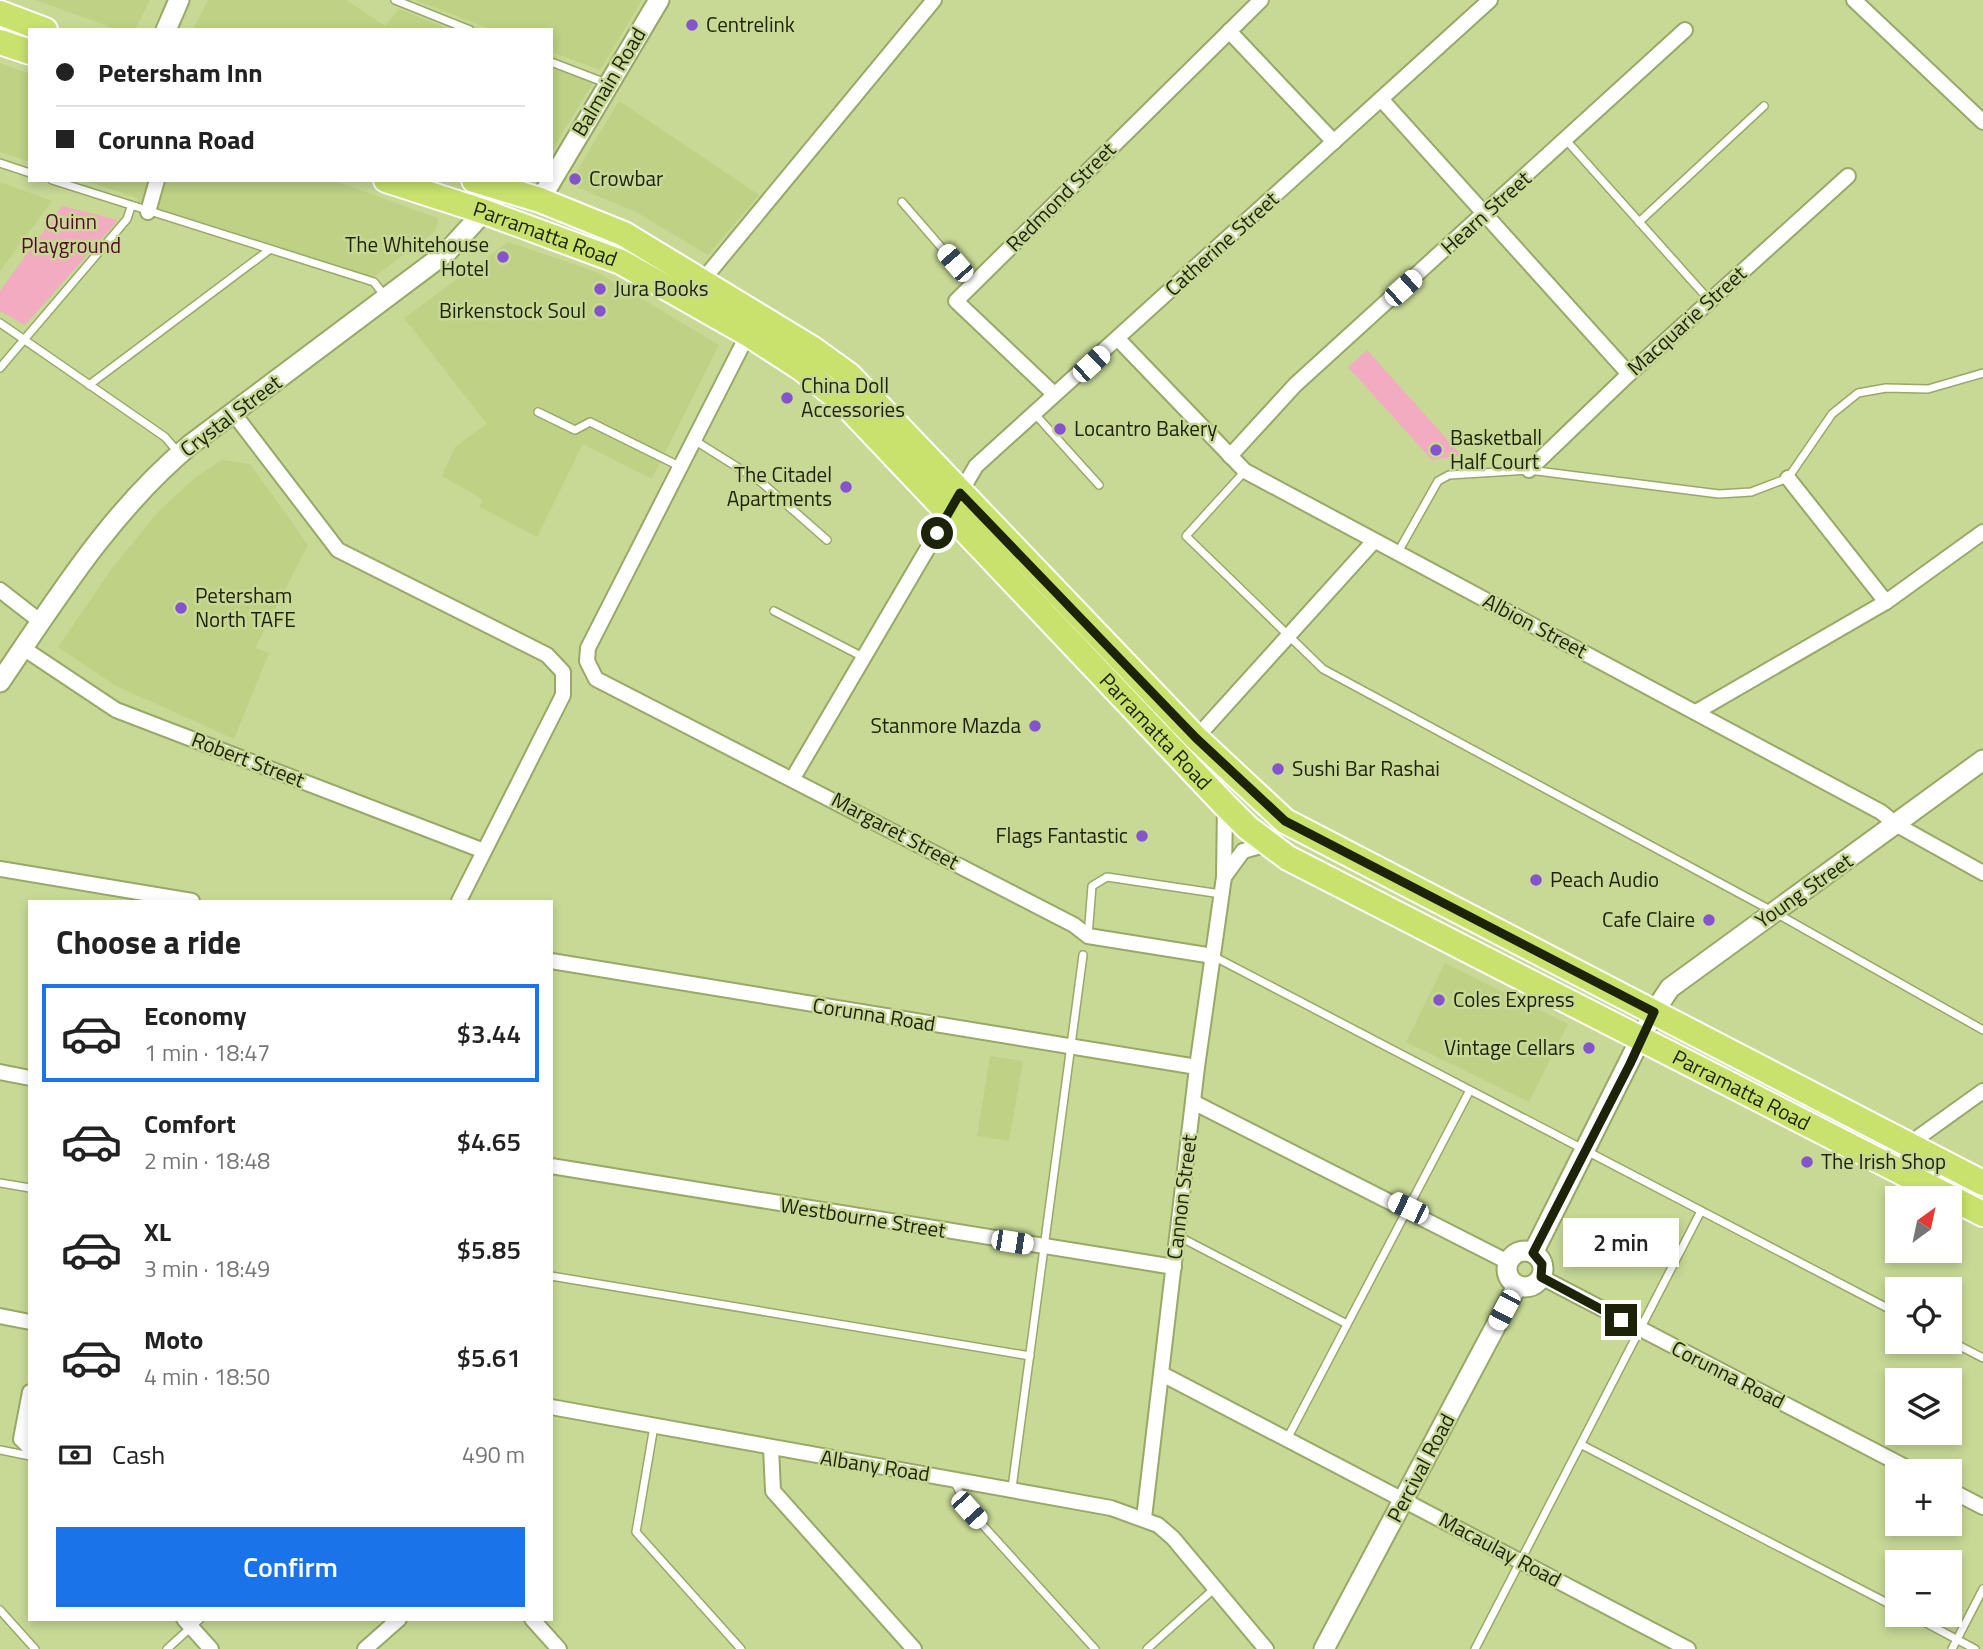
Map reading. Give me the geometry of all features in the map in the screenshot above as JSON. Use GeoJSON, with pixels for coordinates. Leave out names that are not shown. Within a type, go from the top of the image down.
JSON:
{"type":"FeatureCollection","features":[{"type":"Feature","properties":{"kind":"highway"},"geometry":{"type":"LineString","coordinates":[[0,13],[40,28]]}},
{"type":"Feature","properties":{"kind":"highway"},"geometry":{"type":"LineString","coordinates":[[0,41],[28,51]]}},
{"type":"Feature","properties":{"kind":"highway","name":"Parramatta Road"},"geometry":{"type":"LineString","coordinates":[[392,182],[485,212],[621,262],[748,334],[802,369],[847,405],[954,503],[1278,815],[1308,835],[1983,1183]]}},
{"type":"Feature","properties":{"kind":"highway","name":"Parramatta Road"},"geometry":{"type":"LineString","coordinates":[[480,182],[540,200],[624,234],[813,349],[849,375],[954,503],[1225,805],[1268,844],[1289,858],[1643,1037],[1983,1214]]}},
{"type":"Feature","properties":{"kind":"street"},"geometry":{"type":"LineString","coordinates":[[167,28],[179,0]]}},
{"type":"Feature","properties":{"kind":"street","name":"Balmain Road"},"geometry":{"type":"LineString","coordinates":[[553,177],[659,0]]}},
{"type":"Feature","properties":{"kind":"street"},"geometry":{"type":"LineString","coordinates":[[702,281],[934,0]]}},
{"type":"Feature","properties":{"kind":"street","name":"Redmond Street"},"geometry":{"type":"LineString","coordinates":[[1054,394],[956,301],[1261,0]]}},
{"type":"Feature","properties":{"kind":"street","name":"Catherine Street"},"geometry":{"type":"LineString","coordinates":[[793,778],[976,466],[1490,0]]}},
{"type":"Feature","properties":{"kind":"street"},"geometry":{"type":"LineString","coordinates":[[1854,0],[1983,122]]}},
{"type":"Feature","properties":{"kind":"street","name":"Hearn Street"},"geometry":{"type":"LineString","coordinates":[[1230,456],[1295,385],[1685,30]]}},
{"type":"Feature","properties":{"kind":"street"},"geometry":{"type":"LineString","coordinates":[[1229,32],[1334,142]]}},
{"type":"Feature","properties":{"kind":"street"},"geometry":{"type":"LineString","coordinates":[[1381,99],[1483,216],[1629,374]]}},
{"type":"Feature","properties":{"kind":"street","name":"Macquarie Street"},"geometry":{"type":"LineString","coordinates":[[1529,470],[1629,374],[1848,176]]}},
{"type":"Feature","properties":{"kind":"street"},"geometry":{"type":"LineString","coordinates":[[148,212],[157,182]]}},
{"type":"Feature","properties":{"kind":"street","name":"Balmain Road"},"geometry":{"type":"LineString","coordinates":[[540,200],[550,182]]}},
{"type":"Feature","properties":{"kind":"street","name":"Crystal Street"},"geometry":{"type":"LineString","coordinates":[[0,682],[92,547],[179,452],[234,414],[447,252],[504,190]]}},
{"type":"Feature","properties":{"kind":"street"},"geometry":{"type":"LineString","coordinates":[[679,466],[748,334]]}},
{"type":"Feature","properties":{"kind":"street","name":"Albion Street"},"geometry":{"type":"LineString","coordinates":[[1118,339],[1245,471],[1881,812],[1897,825],[1983,873]]}},
{"type":"Feature","properties":{"kind":"street"},"geometry":{"type":"LineString","coordinates":[[234,414],[338,550],[547,655],[563,671],[564,695],[459,900]]}},
{"type":"Feature","properties":{"kind":"street","name":"Margaret Street"},"geometry":{"type":"LineString","coordinates":[[679,466],[588,648],[590,671],[606,687],[793,778],[1074,925],[1088,936],[1213,956]]}},
{"type":"Feature","properties":{"kind":"street"},"geometry":{"type":"LineString","coordinates":[[1788,478],[1886,602]]}},
{"type":"Feature","properties":{"kind":"street"},"geometry":{"type":"LineString","coordinates":[[1696,712],[1886,602],[1983,532]]}},
{"type":"Feature","properties":{"kind":"street"},"geometry":{"type":"LineString","coordinates":[[1196,738],[1374,541]]}},
{"type":"Feature","properties":{"kind":"street"},"geometry":{"type":"LineString","coordinates":[[0,590],[41,622]]}},
{"type":"Feature","properties":{"kind":"street","name":"Robert Street"},"geometry":{"type":"LineString","coordinates":[[23,648],[116,710],[484,850]]}},
{"type":"Feature","properties":{"kind":"street","name":"Young Street"},"geometry":{"type":"LineString","coordinates":[[1643,1037],[1654,1012],[1670,988],[1983,760]]}},
{"type":"Feature","properties":{"kind":"street","name":"Cannon Street"},"geometry":{"type":"LineString","coordinates":[[1144,1518],[1197,1067],[1224,877],[1225,805]]}},
{"type":"Feature","properties":{"kind":"street","name":"Cannon Street"},"geometry":{"type":"LineString","coordinates":[[1224,877],[1243,851],[1268,844]]}},
{"type":"Feature","properties":{"kind":"street"},"geometry":{"type":"LineString","coordinates":[[0,869],[185,900]]}},
{"type":"Feature","properties":{"kind":"street","name":"Corunna Road"},"geometry":{"type":"LineString","coordinates":[[553,961],[1197,1067]]}},
{"type":"Feature","properties":{"kind":"street"},"geometry":{"type":"LineString","coordinates":[[1533,1253],[1643,1037]]}},
{"type":"Feature","properties":{"kind":"street"},"geometry":{"type":"LineString","coordinates":[[0,1072],[28,1078]]}},
{"type":"Feature","properties":{"kind":"street"},"geometry":{"type":"LineString","coordinates":[[1909,1144],[1983,1091]]}},
{"type":"Feature","properties":{"kind":"street"},"geometry":{"type":"LineString","coordinates":[[1194,1102],[1408,1208],[1508,1262]]}},
{"type":"Feature","properties":{"kind":"street","name":"Westbourne Street"},"geometry":{"type":"LineString","coordinates":[[553,1166],[1174,1267]]}},
{"type":"Feature","properties":{"kind":"street"},"geometry":{"type":"LineString","coordinates":[[1519,1252],[1533,1253],[1542,1264],[1541,1277],[1530,1287],[1517,1286],[1508,1276],[1508,1262],[1519,1252]]}},
{"type":"Feature","properties":{"kind":"street","name":"Corunna Road"},"geometry":{"type":"LineString","coordinates":[[1541,1277],[1890,1459]]}},
{"type":"Feature","properties":{"kind":"street","name":"Percival Road"},"geometry":{"type":"LineString","coordinates":[[1324,1649],[1517,1286]]}},
{"type":"Feature","properties":{"kind":"street"},"geometry":{"type":"LineString","coordinates":[[0,1317],[28,1321]]}},
{"type":"Feature","properties":{"kind":"street","name":"Macaulay Road"},"geometry":{"type":"LineString","coordinates":[[1162,1374],[1688,1649]]}},
{"type":"Feature","properties":{"kind":"street"},"geometry":{"type":"LineString","coordinates":[[28,1402],[21,1438],[28,1446]]}},
{"type":"Feature","properties":{"kind":"street","name":"Albany Road"},"geometry":{"type":"LineString","coordinates":[[553,1407],[1012,1488],[1111,1508],[1144,1518],[1158,1525],[1173,1538],[1266,1649]]}},
{"type":"Feature","properties":{"kind":"street"},"geometry":{"type":"LineString","coordinates":[[771,1447],[773,1491],[914,1649]]}},
{"type":"Feature","properties":{"kind":"street"},"geometry":{"type":"LineString","coordinates":[[1962,1496],[1983,1507]]}},
{"type":"Feature","properties":{"kind":"street"},"geometry":{"type":"LineString","coordinates":[[192,1621],[211,1649]]}},
{"type":"Feature","properties":{"kind":"street"},"geometry":{"type":"LineString","coordinates":[[365,1649],[397,1621]]}},
{"type":"Feature","properties":{"kind":"street"},"geometry":{"type":"LineString","coordinates":[[534,1621],[559,1649]]}},
{"type":"Feature","properties":{"kind":"lane"},"geometry":{"type":"LineString","coordinates":[[395,0],[465,28]]}},
{"type":"Feature","properties":{"kind":"lane"},"geometry":{"type":"LineString","coordinates":[[553,63],[607,83]]}},
{"type":"Feature","properties":{"kind":"lane"},"geometry":{"type":"LineString","coordinates":[[1639,222],[1764,106]]}},
{"type":"Feature","properties":{"kind":"lane"},"geometry":{"type":"LineString","coordinates":[[1566,140],[1710,301]]}},
{"type":"Feature","properties":{"kind":"lane"},"geometry":{"type":"LineString","coordinates":[[0,163],[28,172]]}},
{"type":"Feature","properties":{"kind":"lane"},"geometry":{"type":"LineString","coordinates":[[58,182],[374,282],[387,298]]}},
{"type":"Feature","properties":{"kind":"lane"},"geometry":{"type":"LineString","coordinates":[[902,202],[973,284]]}},
{"type":"Feature","properties":{"kind":"lane"},"geometry":{"type":"LineString","coordinates":[[0,368],[127,219],[131,207]]}},
{"type":"Feature","properties":{"kind":"lane"},"geometry":{"type":"LineString","coordinates":[[89,385],[269,250]]}},
{"type":"Feature","properties":{"kind":"lane"},"geometry":{"type":"LineString","coordinates":[[0,323],[165,437],[179,452]]}},
{"type":"Feature","properties":{"kind":"lane"},"geometry":{"type":"LineString","coordinates":[[1398,552],[1438,481],[1449,475],[1529,470],[1602,481],[1681,487],[1719,494],[1751,492],[1788,478],[1832,414],[1858,393],[1886,388],[1928,389],[1983,373]]}},
{"type":"Feature","properties":{"kind":"lane"},"geometry":{"type":"LineString","coordinates":[[538,412],[575,430],[590,422],[679,466]]}},
{"type":"Feature","properties":{"kind":"lane"},"geometry":{"type":"LineString","coordinates":[[1033,412],[1099,485]]}},
{"type":"Feature","properties":{"kind":"lane"},"geometry":{"type":"LineString","coordinates":[[693,439],[761,482],[827,540]]}},
{"type":"Feature","properties":{"kind":"lane"},"geometry":{"type":"LineString","coordinates":[[1245,471],[1186,536],[1323,669],[1774,912],[1983,1030]]}},
{"type":"Feature","properties":{"kind":"lane"},"geometry":{"type":"LineString","coordinates":[[774,611],[863,657]]}},
{"type":"Feature","properties":{"kind":"lane"},"geometry":{"type":"LineString","coordinates":[[1088,936],[1092,886],[1099,879],[1107,877],[1221,894]]}},
{"type":"Feature","properties":{"kind":"lane"},"geometry":{"type":"LineString","coordinates":[[1012,1488],[1083,955]]}},
{"type":"Feature","properties":{"kind":"lane"},"geometry":{"type":"LineString","coordinates":[[1213,956],[1469,1092],[1885,1307]]}},
{"type":"Feature","properties":{"kind":"lane"},"geometry":{"type":"LineString","coordinates":[[1287,1439],[1469,1092]]}},
{"type":"Feature","properties":{"kind":"lane"},"geometry":{"type":"LineString","coordinates":[[0,1183],[28,1188]]}},
{"type":"Feature","properties":{"kind":"lane"},"geometry":{"type":"LineString","coordinates":[[1475,1649],[1701,1211]]}},
{"type":"Feature","properties":{"kind":"lane"},"geometry":{"type":"LineString","coordinates":[[1178,1236],[1347,1324]]}},
{"type":"Feature","properties":{"kind":"lane"},"geometry":{"type":"LineString","coordinates":[[553,1276],[1030,1356]]}},
{"type":"Feature","properties":{"kind":"lane"},"geometry":{"type":"LineString","coordinates":[[1962,1347],[1983,1358]]}},
{"type":"Feature","properties":{"kind":"lane"},"geometry":{"type":"LineString","coordinates":[[654,1426],[636,1532],[741,1649]]}},
{"type":"Feature","properties":{"kind":"lane"},"geometry":{"type":"LineString","coordinates":[[1582,1445],[1885,1602]]}},
{"type":"Feature","properties":{"kind":"lane"},"geometry":{"type":"LineString","coordinates":[[0,1450],[28,1456]]}},
{"type":"Feature","properties":{"kind":"lane"},"geometry":{"type":"LineString","coordinates":[[953,1478],[969,1510],[1095,1649]]}},
{"type":"Feature","properties":{"kind":"lane"},"geometry":{"type":"LineString","coordinates":[[1147,1649],[1215,1588]]}},
{"type":"Feature","properties":{"kind":"lane"},"geometry":{"type":"LineString","coordinates":[[1952,1649],[1983,1589]]}},
{"type":"Feature","properties":{"kind":"lane"},"geometry":{"type":"LineString","coordinates":[[0,1610],[36,1649]]}},
{"type":"Feature","properties":{"kind":"lane"},"geometry":{"type":"LineString","coordinates":[[167,1649],[192,1621]]}},
{"type":"Feature","properties":{"kind":"lane"},"geometry":{"type":"LineString","coordinates":[[1934,1627],[1975,1649]]}},
{"type":"Feature","properties":{"kind":"shaded area"},"geometry":{"type":"Polygon","coordinates":[[[36,0],[150,0],[136,28],[113,28],[36,0]]]}},
{"type":"Feature","properties":{"kind":"shaded area"},"geometry":{"type":"Polygon","coordinates":[[[208,0],[346,0],[385,26],[399,9],[447,28],[194,28],[208,0]]]}},
{"type":"Feature","properties":{"kind":"shaded area"},"geometry":{"type":"Polygon","coordinates":[[[415,0],[642,0],[600,70],[553,53],[553,28],[488,28],[415,0]]]}},
{"type":"Feature","properties":{"kind":"shaded area"},"geometry":{"type":"Polygon","coordinates":[[[0,63],[28,73],[28,161],[0,152],[0,63]]]}},
{"type":"Feature","properties":{"kind":"shaded area"},"geometry":{"type":"Polygon","coordinates":[[[553,69],[593,83],[553,149],[553,69]]]}},
{"type":"Feature","properties":{"kind":"shaded area"},"geometry":{"type":"Polygon","coordinates":[[[619,101],[759,195],[708,255],[636,212],[569,184],[619,101]]]}},
{"type":"Feature","properties":{"kind":"shaded area"},"geometry":{"type":"Polygon","coordinates":[[[0,182],[52,201],[0,271],[0,182]]]}},
{"type":"Feature","properties":{"kind":"shaded area"},"geometry":{"type":"Polygon","coordinates":[[[90,182],[338,182],[438,218],[436,230],[432,234],[372,278],[136,207],[138,199],[90,182]]]}},
{"type":"Feature","properties":{"kind":"shaded area"},"geometry":{"type":"Polygon","coordinates":[[[508,242],[597,272],[719,345],[652,479],[583,444],[537,537],[480,507],[482,499],[442,476],[455,447],[487,424],[404,318],[508,242]]]}},
{"type":"Feature","properties":{"kind":"shaded area","name":"Petersham North TAFE"},"geometry":{"type":"Polygon","coordinates":[[[222,460],[250,464],[308,545],[255,648],[269,653],[234,739],[114,685],[58,647],[112,568],[160,510],[196,477],[222,460]]]}},
{"type":"Feature","properties":{"kind":"shaded area","name":"Coles Express"},"geometry":{"type":"Polygon","coordinates":[[[1445,963],[1568,1024],[1529,1102],[1406,1042],[1445,963]]]}},
{"type":"Feature","properties":{"kind":"shaded area"},"geometry":{"type":"Polygon","coordinates":[[[990,1056],[1023,1061],[1009,1141],[977,1136],[990,1056]]]}},
{"type":"Feature","properties":{"kind":"green space","name":"Quinn Playground"},"geometry":{"type":"Polygon","coordinates":[[[62,206],[118,220],[25,325],[0,311],[0,291],[62,206]]]}},
{"type":"Feature","properties":{"kind":"green space"},"geometry":{"type":"Polygon","coordinates":[[[1367,350],[1461,455],[1432,460],[1348,367],[1367,350]]]}},
{"type":"Feature","properties":{"kind":"place","name":"Centrelink"},"geometry":{"type":"Point","coordinates":[692,25]}},
{"type":"Feature","properties":{"kind":"place","name":"Crowbar"},"geometry":{"type":"Point","coordinates":[575,179]}},
{"type":"Feature","properties":{"kind":"place","name":"The Whitehouse Hotel"},"geometry":{"type":"Point","coordinates":[503,257]}},
{"type":"Feature","properties":{"kind":"place","name":"Jura Books"},"geometry":{"type":"Point","coordinates":[600,289]}},
{"type":"Feature","properties":{"kind":"place","name":"Birkenstock Soul"},"geometry":{"type":"Point","coordinates":[600,311]}},
{"type":"Feature","properties":{"kind":"place","name":"China Doll Accessories"},"geometry":{"type":"Point","coordinates":[787,398]}},
{"type":"Feature","properties":{"kind":"place","name":"Locantro Bakery"},"geometry":{"type":"Point","coordinates":[1060,429]}},
{"type":"Feature","properties":{"kind":"place","name":"Basketball Half Court"},"geometry":{"type":"Point","coordinates":[1436,450]}},
{"type":"Feature","properties":{"kind":"place","name":"The Citadel Apartments"},"geometry":{"type":"Point","coordinates":[846,487]}},
{"type":"Feature","properties":{"kind":"place","name":"Petersham North TAFE"},"geometry":{"type":"Point","coordinates":[181,608]}},
{"type":"Feature","properties":{"kind":"place","name":"Stanmore Mazda"},"geometry":{"type":"Point","coordinates":[1035,726]}},
{"type":"Feature","properties":{"kind":"place","name":"Sushi Bar Rashai"},"geometry":{"type":"Point","coordinates":[1278,769]}},
{"type":"Feature","properties":{"kind":"place","name":"Flags Fantastic"},"geometry":{"type":"Point","coordinates":[1142,836]}},
{"type":"Feature","properties":{"kind":"place","name":"Peach Audio"},"geometry":{"type":"Point","coordinates":[1536,880]}},
{"type":"Feature","properties":{"kind":"place","name":"Cafe Claire"},"geometry":{"type":"Point","coordinates":[1709,920]}},
{"type":"Feature","properties":{"kind":"place","name":"Coles Express"},"geometry":{"type":"Point","coordinates":[1439,1000]}},
{"type":"Feature","properties":{"kind":"place","name":"Vintage Cellars"},"geometry":{"type":"Point","coordinates":[1589,1048]}},
{"type":"Feature","properties":{"kind":"place","name":"The Irish Shop"},"geometry":{"type":"Point","coordinates":[1807,1162]}},
{"type":"Feature","properties":{"kind":"route"},"geometry":{"type":"LineString","coordinates":[[937,533],[960,493],[1196,738],[1285,821],[1654,1012],[1533,1253],[1542,1264],[1541,1277],[1621,1320]]}}]}
